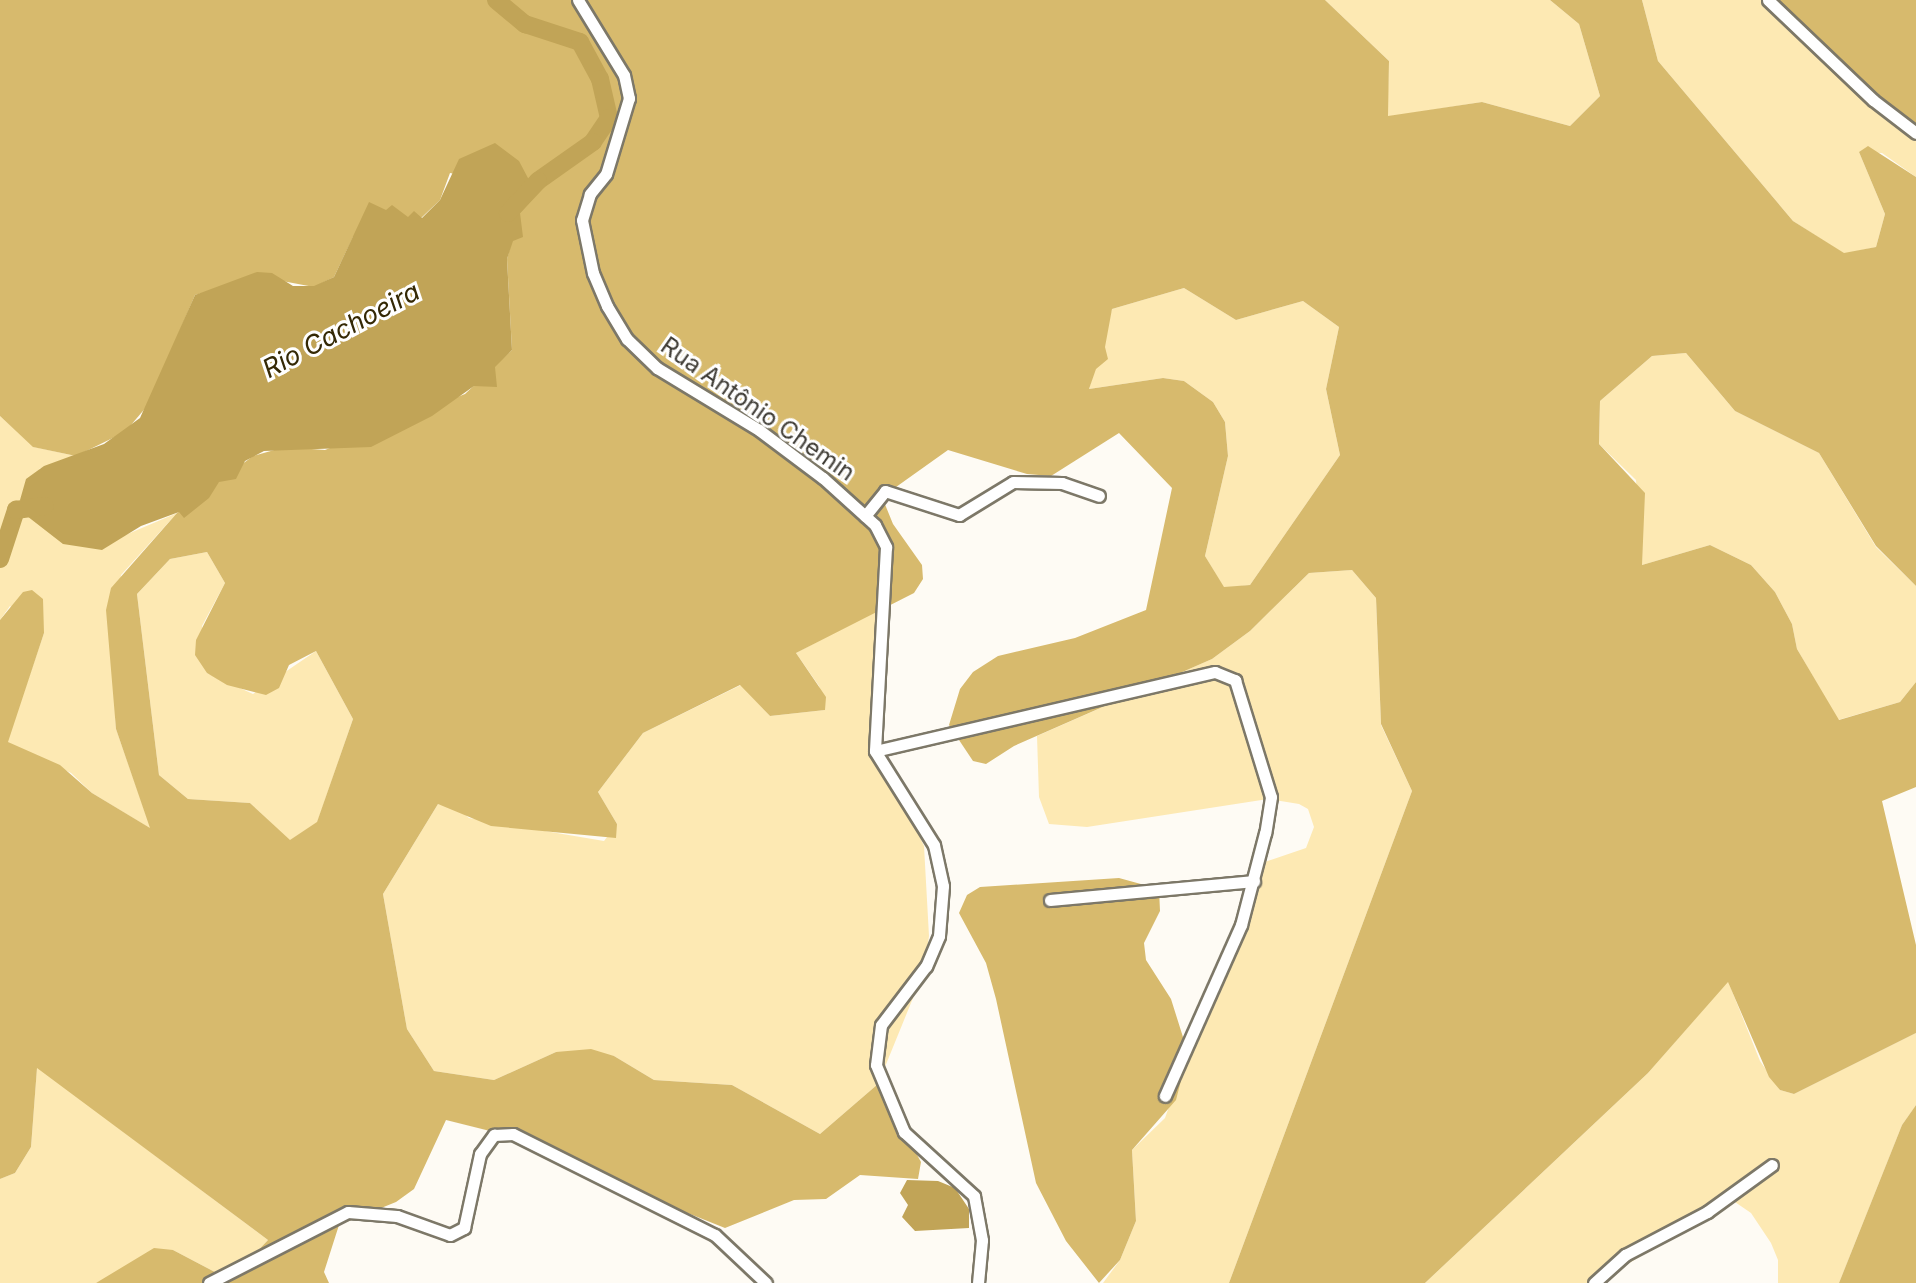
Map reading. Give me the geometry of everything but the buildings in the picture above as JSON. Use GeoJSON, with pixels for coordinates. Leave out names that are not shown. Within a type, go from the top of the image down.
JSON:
{"type":"FeatureCollection","features":[{"type":"Feature","properties":{"kind":"street","name":"Rua Antônio Chemin"},"geometry":{"type":"LineString","coordinates":[[578,0],[624,75],[629,98],[606,174],[590,194],[582,220],[593,273],[607,306],[627,339],[657,368],[759,430],[865,516],[886,547],[888,573],[874,708],[875,751]]}},
{"type":"Feature","properties":{"kind":"street"},"geometry":{"type":"LineString","coordinates":[[1768,0],[1873,100],[1916,133]]}},
{"type":"Feature","properties":{"kind":"street"},"geometry":{"type":"LineString","coordinates":[[865,516],[885,491],[959,515],[1013,482],[1062,483],[1099,496]]}},
{"type":"Feature","properties":{"kind":"street"},"geometry":{"type":"LineString","coordinates":[[978,1283],[982,1240],[974,1196],[904,1132],[876,1065],[881,1025],[926,966],[939,936],[943,886],[934,845],[875,751],[1224,672],[1242,692],[1271,797],[1254,881],[1219,980],[1165,1096]]}},
{"type":"Feature","properties":{"kind":"street"},"geometry":{"type":"LineString","coordinates":[[1050,900],[1254,881]]}},
{"type":"Feature","properties":{"kind":"street"},"geometry":{"type":"LineString","coordinates":[[209,1283],[348,1212],[397,1216],[450,1235],[464,1228],[480,1154],[494,1135],[513,1134],[715,1235],[766,1283]]}},
{"type":"Feature","properties":{"kind":"street"},"geometry":{"type":"LineString","coordinates":[[1594,1283],[1625,1255],[1707,1212],[1772,1165]]}},
{"type":"Feature","properties":{"kind":"shaded area"},"geometry":{"type":"Polygon","coordinates":[[[0,0],[1325,0],[1389,61],[1388,116],[1482,102],[1570,126],[1600,96],[1579,24],[1550,0],[1642,0],[1658,61],[1793,221],[1844,253],[1876,247],[1885,214],[1859,152],[1868,146],[1916,177],[1916,586],[1876,546],[1819,453],[1735,411],[1686,353],[1652,356],[1600,401],[1599,444],[1645,493],[1642,565],[1710,545],[1751,565],[1775,592],[1792,624],[1797,649],[1839,720],[1900,702],[1916,682],[1916,787],[1882,801],[1916,945],[1916,1033],[1794,1094],[1780,1090],[1769,1077],[1728,982],[1648,1073],[1425,1283],[1229,1283],[1412,791],[1381,724],[1376,598],[1352,570],[1309,573],[1250,631],[1212,659],[1014,746],[986,764],[973,761],[949,725],[960,689],[973,672],[998,656],[1075,638],[1146,610],[1172,488],[1119,433],[1051,476],[1027,474],[948,450],[882,497],[893,524],[922,565],[923,579],[914,593],[796,653],[826,697],[825,710],[770,716],[740,685],[643,733],[598,792],[617,824],[616,838],[491,826],[438,804],[383,894],[407,1029],[434,1071],[494,1080],[556,1052],[591,1049],[614,1056],[654,1080],[732,1085],[820,1134],[878,1084],[921,1162],[918,1179],[860,1175],[826,1199],[794,1200],[725,1228],[630,1190],[550,1146],[446,1120],[414,1189],[396,1202],[339,1225],[324,1272],[329,1283],[96,1283],[154,1248],[173,1250],[230,1280],[268,1240],[37,1068],[31,1147],[15,1173],[0,1179],[0,620],[23,592],[32,590],[43,599],[44,633],[8,742],[60,765],[92,793],[150,828],[116,729],[106,610],[111,588],[177,513],[253,456],[285,447],[325,450],[465,394],[512,350],[507,259],[526,188],[450,173],[440,200],[420,219],[353,237],[334,277],[314,287],[261,277],[195,295],[148,405],[125,432],[76,456],[33,447],[0,416],[0,0]],[[1184,288],[1112,309],[1105,347],[1108,359],[1096,369],[1089,389],[1163,378],[1184,381],[1213,402],[1225,422],[1228,456],[1205,556],[1224,587],[1250,585],[1340,455],[1326,389],[1339,327],[1303,301],[1236,320],[1184,288]],[[207,552],[170,559],[137,594],[159,775],[188,799],[250,803],[290,840],[317,822],[353,719],[316,651],[289,665],[279,688],[266,695],[227,685],[207,673],[195,655],[196,640],[225,583],[207,552]]]}},
{"type":"Feature","properties":{"kind":"shaded area"},"geometry":{"type":"Polygon","coordinates":[[[1325,0],[1550,0],[1579,24],[1600,96],[1570,126],[1482,102],[1387,117],[1389,61],[1325,0]]]}},
{"type":"Feature","properties":{"kind":"shaded area"},"geometry":{"type":"Polygon","coordinates":[[[1642,0],[1767,0],[1916,133],[1916,177],[1882,153],[1859,152],[1885,214],[1876,247],[1844,254],[1793,221],[1658,61],[1642,0]]]}},
{"type":"Feature","properties":{"kind":"shaded area"},"geometry":{"type":"Polygon","coordinates":[[[1767,0],[1916,0],[1916,133],[1767,0]]]}},
{"type":"Feature","properties":{"kind":"shaded area"},"geometry":{"type":"Polygon","coordinates":[[[1184,288],[1236,320],[1303,301],[1339,327],[1326,389],[1340,455],[1250,585],[1224,588],[1205,556],[1228,456],[1225,422],[1213,402],[1184,381],[1163,378],[1089,389],[1112,309],[1184,288]]]}},
{"type":"Feature","properties":{"kind":"shaded area"},"geometry":{"type":"Polygon","coordinates":[[[1686,353],[1735,411],[1819,453],[1876,547],[1916,586],[1916,682],[1900,702],[1838,720],[1797,649],[1792,624],[1775,592],[1751,565],[1710,545],[1642,565],[1636,480],[1599,444],[1600,401],[1652,356],[1686,353]]]}},
{"type":"Feature","properties":{"kind":"shaded area"},"geometry":{"type":"Polygon","coordinates":[[[0,416],[34,447],[76,456],[39,469],[116,539],[177,513],[121,575],[112,647],[116,729],[151,829],[92,793],[71,773],[7,742],[44,633],[10,606],[0,620],[0,416]]]}},
{"type":"Feature","properties":{"kind":"shaded area"},"geometry":{"type":"Polygon","coordinates":[[[207,552],[225,583],[202,626],[207,673],[253,694],[316,651],[353,719],[317,823],[290,841],[250,803],[188,799],[159,775],[137,594],[170,559],[207,552]]]}},
{"type":"Feature","properties":{"kind":"shaded area"},"geometry":{"type":"Polygon","coordinates":[[[1352,570],[1376,598],[1381,725],[1412,791],[1229,1283],[1103,1283],[1120,1260],[1136,1221],[1132,1150],[1165,1118],[1252,872],[1259,864],[1306,848],[1314,827],[1308,809],[1299,804],[1268,799],[1087,827],[1049,824],[1039,797],[1037,736],[1212,659],[1250,631],[1309,573],[1352,570]]]}},
{"type":"Feature","properties":{"kind":"shaded area"},"geometry":{"type":"Polygon","coordinates":[[[882,607],[872,735],[924,846],[929,936],[924,971],[878,1084],[820,1134],[732,1085],[654,1080],[614,1056],[556,1052],[494,1080],[434,1071],[407,1029],[383,894],[438,804],[457,808],[469,818],[604,841],[617,824],[598,792],[643,733],[741,685],[770,716],[825,710],[819,686],[796,653],[882,607]]]}},
{"type":"Feature","properties":{"kind":"shaded area"},"geometry":{"type":"Polygon","coordinates":[[[1119,878],[1159,889],[1160,911],[1144,943],[1146,960],[1171,999],[1188,1053],[1176,1100],[1132,1150],[1136,1221],[1120,1260],[1099,1283],[1066,1241],[1036,1183],[986,963],[959,913],[967,895],[980,887],[1119,878]]]}},
{"type":"Feature","properties":{"kind":"shaded area"},"geometry":{"type":"Polygon","coordinates":[[[1728,981],[1760,1061],[1780,1090],[1794,1094],[1916,1033],[1916,1105],[1902,1125],[1839,1283],[1778,1283],[1778,1260],[1771,1243],[1751,1213],[1732,1200],[1597,1283],[1425,1283],[1648,1073],[1728,981]]]}},
{"type":"Feature","properties":{"kind":"shaded area"},"geometry":{"type":"Polygon","coordinates":[[[37,1067],[268,1240],[230,1280],[173,1250],[96,1283],[0,1283],[0,1179],[15,1173],[31,1147],[37,1067]]]}},
{"type":"Feature","properties":{"kind":"shaded area"},"geometry":{"type":"Polygon","coordinates":[[[1916,1105],[1916,1283],[1839,1283],[1902,1125],[1916,1105]]]}},
{"type":"Feature","properties":{"kind":"water"},"geometry":{"type":"Polygon","coordinates":[[[495,143],[519,161],[529,180],[524,195],[529,203],[520,213],[523,237],[513,241],[507,259],[512,350],[495,367],[497,387],[474,386],[432,416],[371,447],[264,451],[245,461],[236,479],[219,482],[209,498],[184,518],[179,512],[141,526],[102,550],[63,544],[27,516],[20,500],[26,479],[44,466],[104,444],[140,418],[195,295],[257,272],[272,273],[293,286],[314,286],[334,277],[369,202],[386,210],[392,205],[408,217],[414,211],[422,218],[440,200],[459,159],[495,143]]]}},
{"type":"Feature","properties":{"kind":"water"},"geometry":{"type":"Polygon","coordinates":[[[907,1180],[938,1181],[955,1188],[969,1209],[969,1228],[915,1231],[902,1217],[908,1205],[900,1193],[907,1180]]]}},
{"type":"Feature","properties":{"kind":"waterway","name":"Rio Cachoeira"},"geometry":{"type":"LineString","coordinates":[[496,0],[525,24],[580,42],[600,79],[609,118],[593,142],[538,181],[508,213]]}},
{"type":"Feature","properties":{"kind":"waterway","name":"Rio Cachoeira"},"geometry":{"type":"LineString","coordinates":[[0,559],[16,510],[45,506]]}}]}
